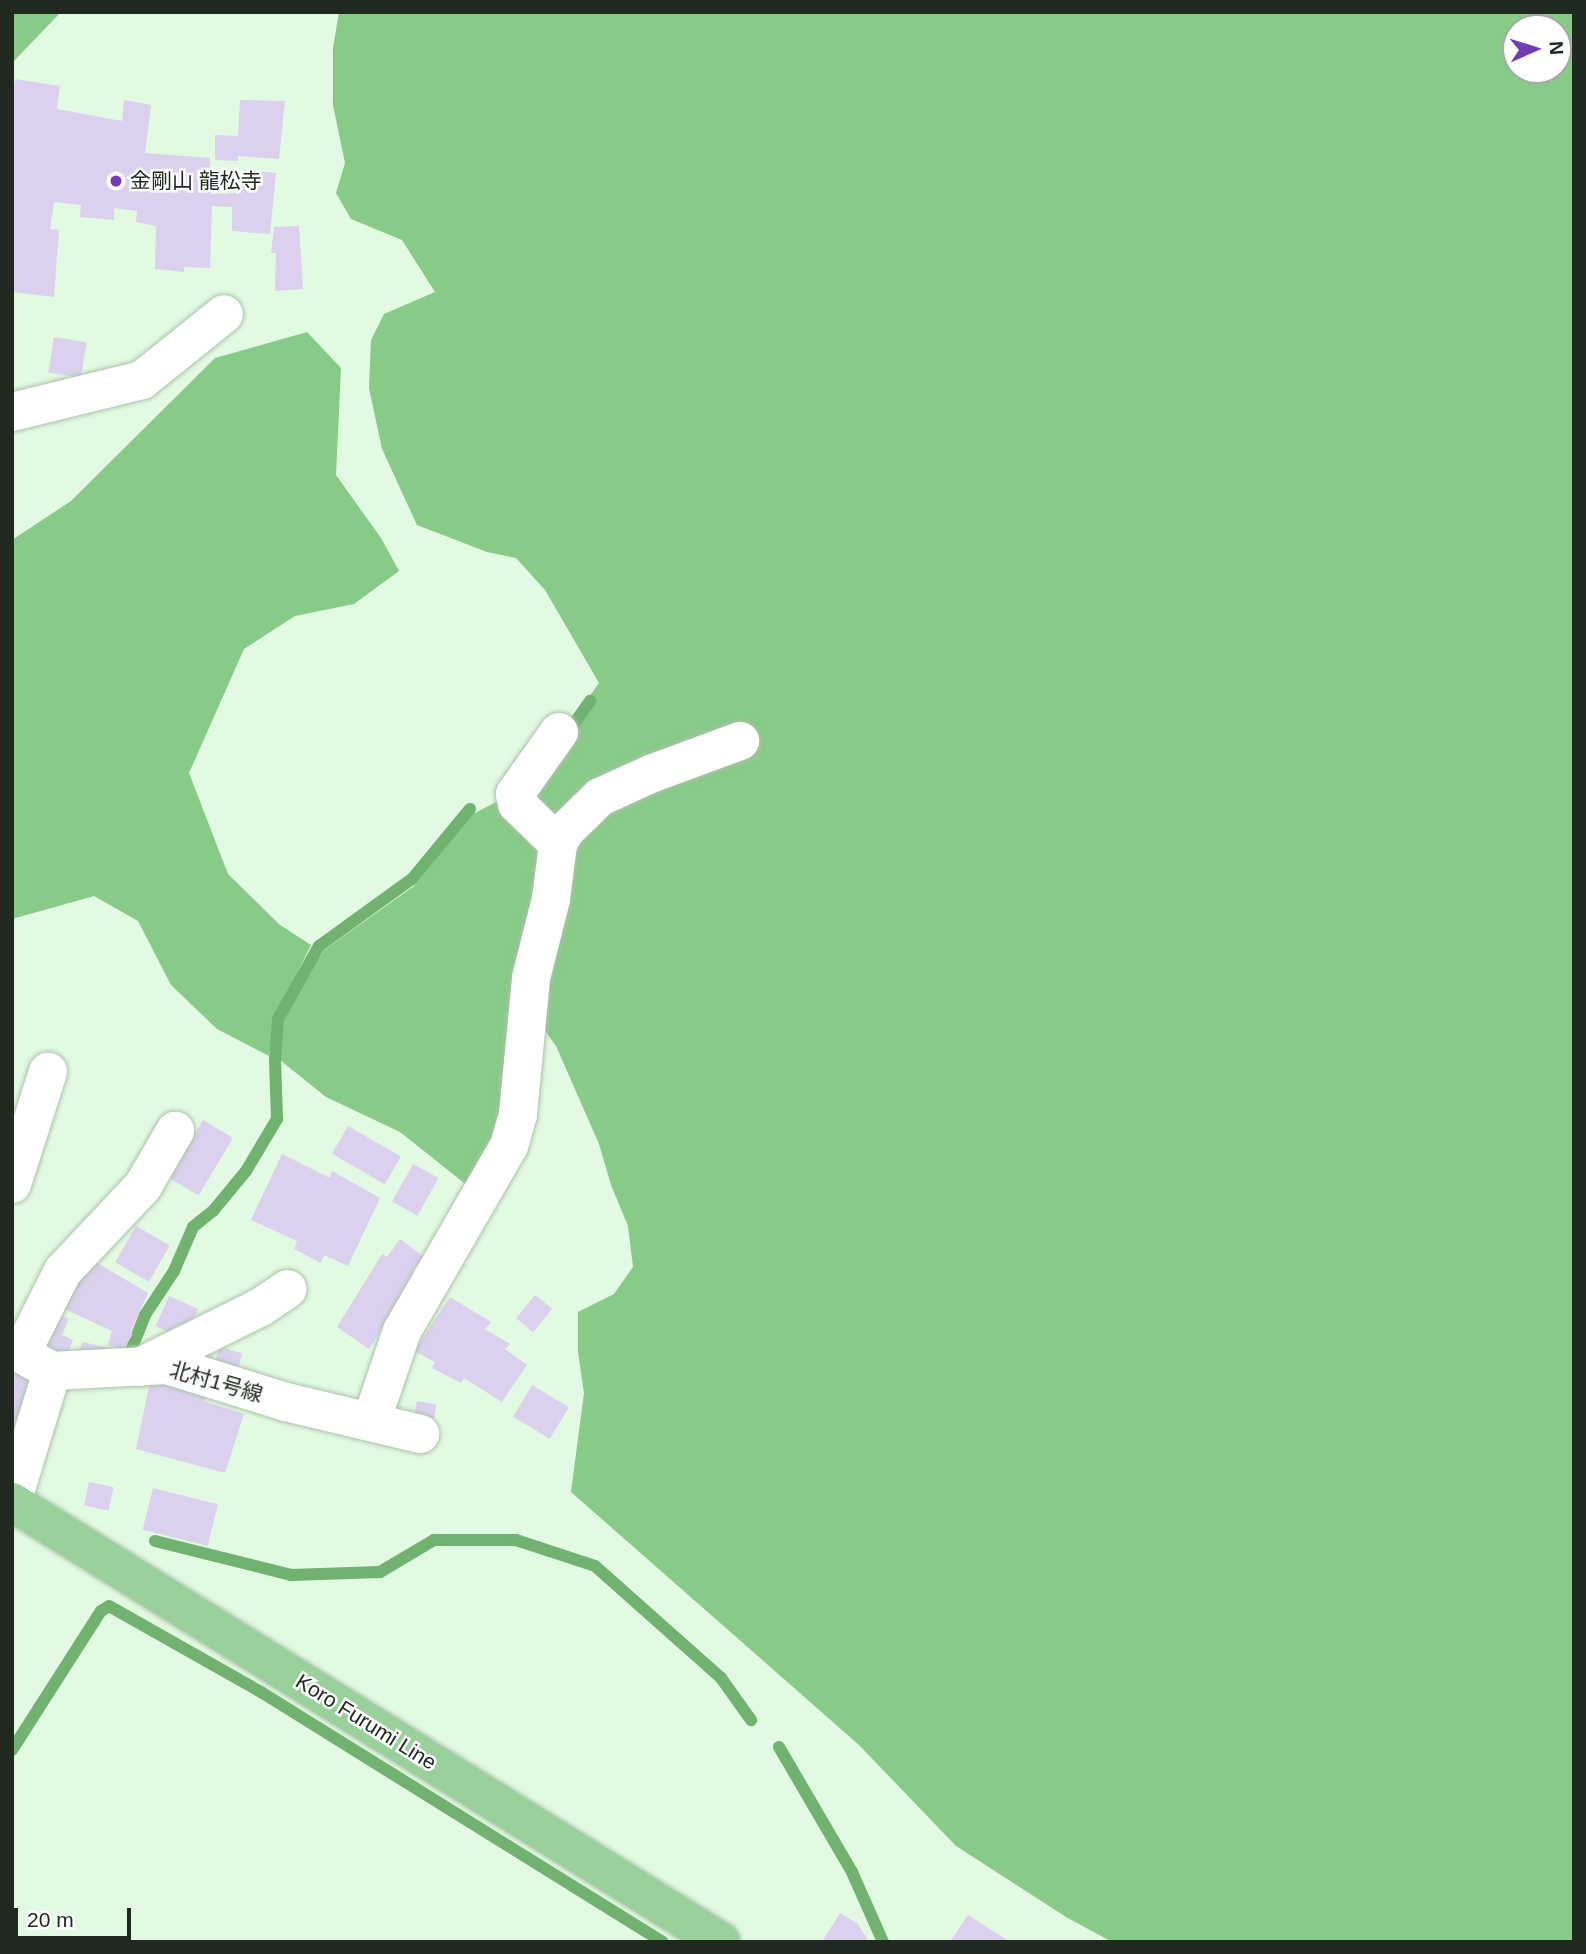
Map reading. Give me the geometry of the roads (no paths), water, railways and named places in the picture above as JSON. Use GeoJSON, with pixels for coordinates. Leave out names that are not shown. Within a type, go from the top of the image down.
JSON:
{"type":"FeatureCollection","features":[{"type":"Feature","properties":{"kind":"main road","name":"Koro Furumi Line"},"geometry":{"type":"LineString","coordinates":[[12,1502],[721,1942]]}},
{"type":"Feature","properties":{"kind":"street"},"geometry":{"type":"LineString","coordinates":[[12,412],[142,380],[224,314]]}},
{"type":"Feature","properties":{"kind":"street"},"geometry":{"type":"LineString","coordinates":[[558,844],[517,804],[515,794],[559,732]]}},
{"type":"Feature","properties":{"kind":"street"},"geometry":{"type":"LineString","coordinates":[[371,1422],[402,1331],[509,1146],[518,1114],[530,978],[551,899],[558,844],[565,831],[600,797],[653,773],[740,741]]}},
{"type":"Feature","properties":{"kind":"street"},"geometry":{"type":"LineString","coordinates":[[12,1184],[48,1072]]}},
{"type":"Feature","properties":{"kind":"street"},"geometry":{"type":"LineString","coordinates":[[12,1502],[28,1358],[63,1272],[143,1186],[174,1131]]}},
{"type":"Feature","properties":{"kind":"street"},"geometry":{"type":"LineString","coordinates":[[140,1367],[261,1307],[288,1289]]}},
{"type":"Feature","properties":{"kind":"street","name":"北村1号線"},"geometry":{"type":"LineString","coordinates":[[28,1358],[140,1367],[167,1365],[286,1402],[420,1434]]}},
{"type":"Feature","properties":{"kind":"waterway"},"geometry":{"type":"LineString","coordinates":[[566,735],[590,701]]}},
{"type":"Feature","properties":{"kind":"waterway"},"geometry":{"type":"LineString","coordinates":[[128,1358],[145,1315],[174,1271],[193,1227],[213,1211],[246,1171],[277,1119],[275,1060],[278,1019],[319,946],[412,879],[470,809]]}},
{"type":"Feature","properties":{"kind":"waterway"},"geometry":{"type":"LineString","coordinates":[[155,1541],[291,1575],[380,1572],[434,1540],[516,1540],[595,1566],[721,1678],[751,1720]]}},
{"type":"Feature","properties":{"kind":"waterway"},"geometry":{"type":"LineString","coordinates":[[12,1750],[101,1611],[109,1606],[261,1692],[663,1942]]}},
{"type":"Feature","properties":{"kind":"waterway"},"geometry":{"type":"LineString","coordinates":[[779,1747],[852,1872],[883,1942]]}},
{"type":"Feature","properties":{"kind":"place","name":"金剛山 龍松寺"},"geometry":{"type":"Point","coordinates":[116,181]}}]}
